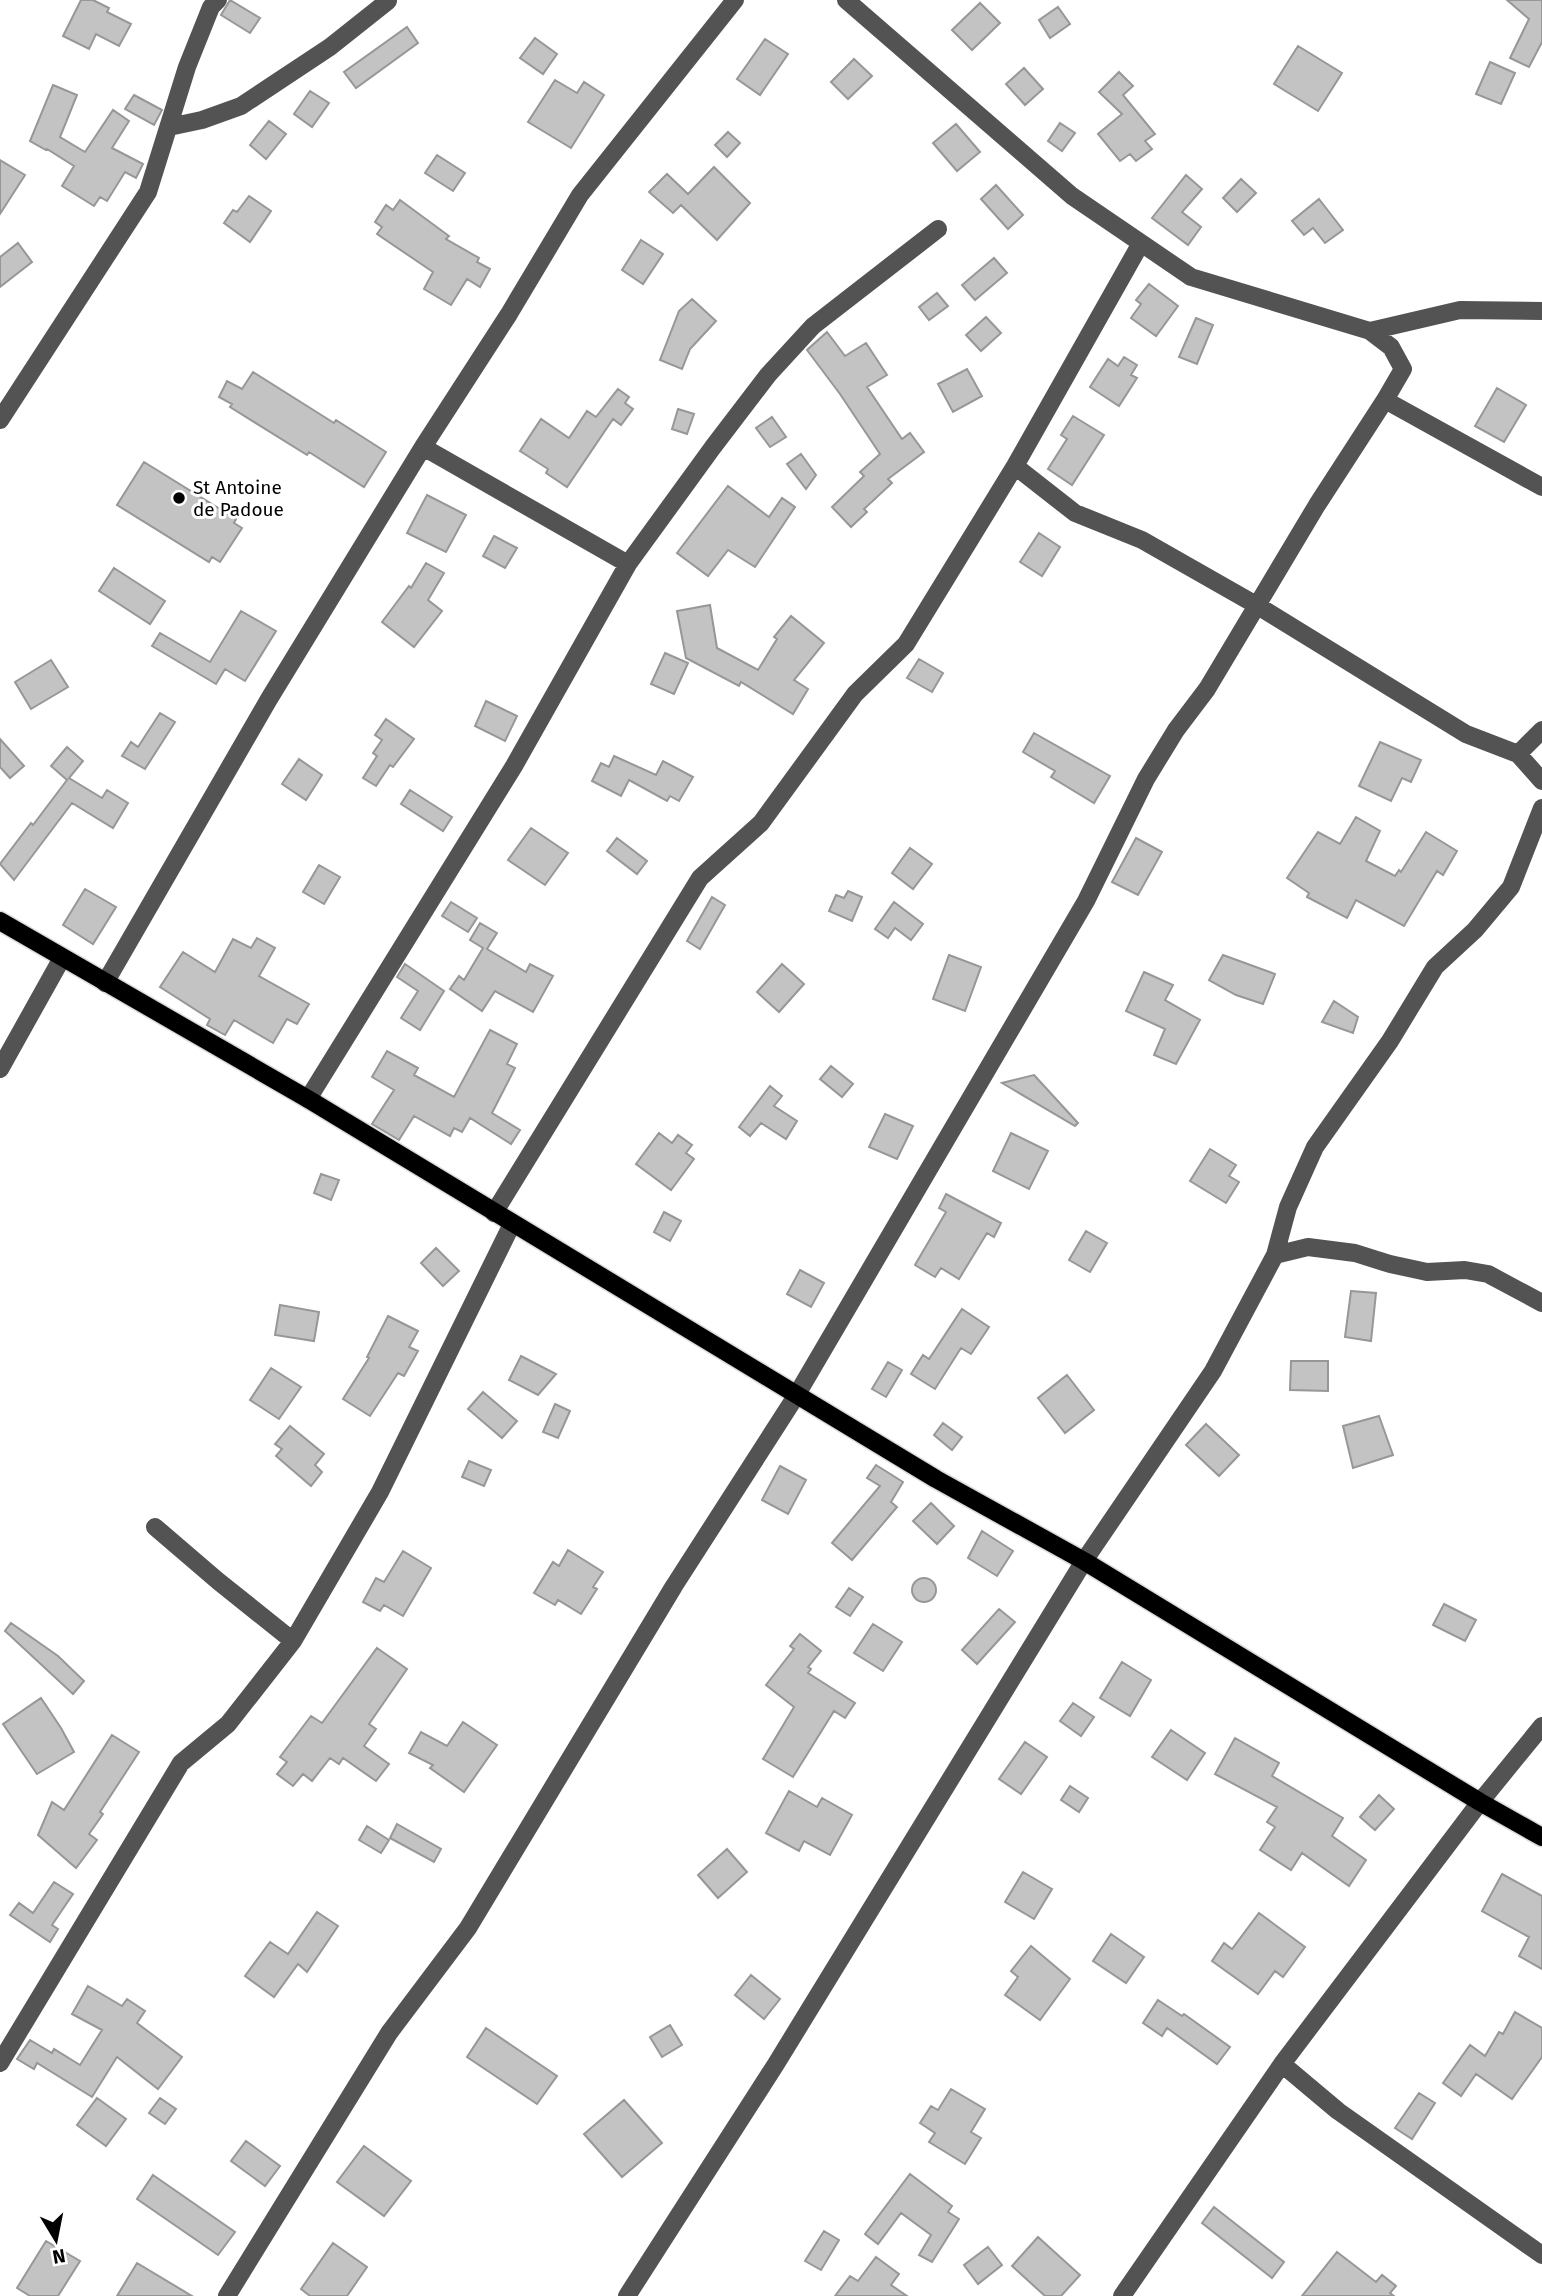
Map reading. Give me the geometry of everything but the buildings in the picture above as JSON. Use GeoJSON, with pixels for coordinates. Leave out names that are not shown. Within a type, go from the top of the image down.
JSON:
{"type":"FeatureCollection","features":[{"type":"Feature","properties":{"kind":"main road"},"geometry":{"type":"LineString","coordinates":[[0,920],[307,1099],[936,1479],[1084,1561],[1542,1837]]}},
{"type":"Feature","properties":{"kind":"street"},"geometry":{"type":"LineString","coordinates":[[0,420],[148,192],[187,67],[211,7],[218,0]]}},
{"type":"Feature","properties":{"kind":"street"},"geometry":{"type":"LineString","coordinates":[[105,983],[269,699],[580,195],[735,0]]}},
{"type":"Feature","properties":{"kind":"street"},"geometry":{"type":"LineString","coordinates":[[227,2296],[388,2033],[468,1928],[674,1586],[796,1396],[1086,901],[1146,779],[1176,730],[1207,689],[1317,505],[1403,369],[1391,346],[1370,331],[1191,277],[1072,196],[846,0]]}},
{"type":"Feature","properties":{"kind":"street"},"geometry":{"type":"LineString","coordinates":[[169,127],[202,120],[241,106],[330,47],[388,1]]}},
{"type":"Feature","properties":{"kind":"street"},"geometry":{"type":"LineString","coordinates":[[307,1099],[514,765],[628,564],[768,375],[813,326],[938,229]]}},
{"type":"Feature","properties":{"kind":"street"},"geometry":{"type":"LineString","coordinates":[[494,1213],[700,878],[761,823],[855,694],[906,644],[1015,466],[1141,243]]}},
{"type":"Feature","properties":{"kind":"street"},"geometry":{"type":"LineString","coordinates":[[1370,331],[1460,310],[1542,311]]}},
{"type":"Feature","properties":{"kind":"street"},"geometry":{"type":"LineString","coordinates":[[1385,400],[1542,487]]}},
{"type":"Feature","properties":{"kind":"street"},"geometry":{"type":"LineString","coordinates":[[423,447],[628,564]]}},
{"type":"Feature","properties":{"kind":"street"},"geometry":{"type":"LineString","coordinates":[[1015,466],[1075,513],[1142,540],[1258,606],[1466,734],[1518,754],[1542,781]]}},
{"type":"Feature","properties":{"kind":"street"},"geometry":{"type":"LineString","coordinates":[[1518,754],[1542,730]]}},
{"type":"Feature","properties":{"kind":"street"},"geometry":{"type":"LineString","coordinates":[[627,2296],[776,2064],[1084,1561],[1213,1371],[1275,1255],[1288,1207],[1315,1147],[1390,1041],[1436,967],[1475,930],[1511,887],[1542,808]]}},
{"type":"Feature","properties":{"kind":"street"},"geometry":{"type":"LineString","coordinates":[[0,1069],[62,958]]}},
{"type":"Feature","properties":{"kind":"street"},"geometry":{"type":"LineString","coordinates":[[0,2063],[181,1763],[228,1724],[293,1641],[380,1492],[512,1224]]}},
{"type":"Feature","properties":{"kind":"street"},"geometry":{"type":"LineString","coordinates":[[1275,1255],[1308,1247],[1355,1253],[1427,1272],[1465,1270],[1488,1274],[1542,1303]]}},
{"type":"Feature","properties":{"kind":"street"},"geometry":{"type":"LineString","coordinates":[[155,1527],[293,1641]]}},
{"type":"Feature","properties":{"kind":"street"},"geometry":{"type":"LineString","coordinates":[[1122,2296],[1282,2064],[1480,1802],[1542,1726]]}},
{"type":"Feature","properties":{"kind":"street"},"geometry":{"type":"LineString","coordinates":[[1282,2064],[1338,2111],[1542,2255]]}},
{"type":"Feature","properties":{"kind":"place","name":"St Antoine de Padoue"},"geometry":{"type":"Point","coordinates":[179,498]}}]}
